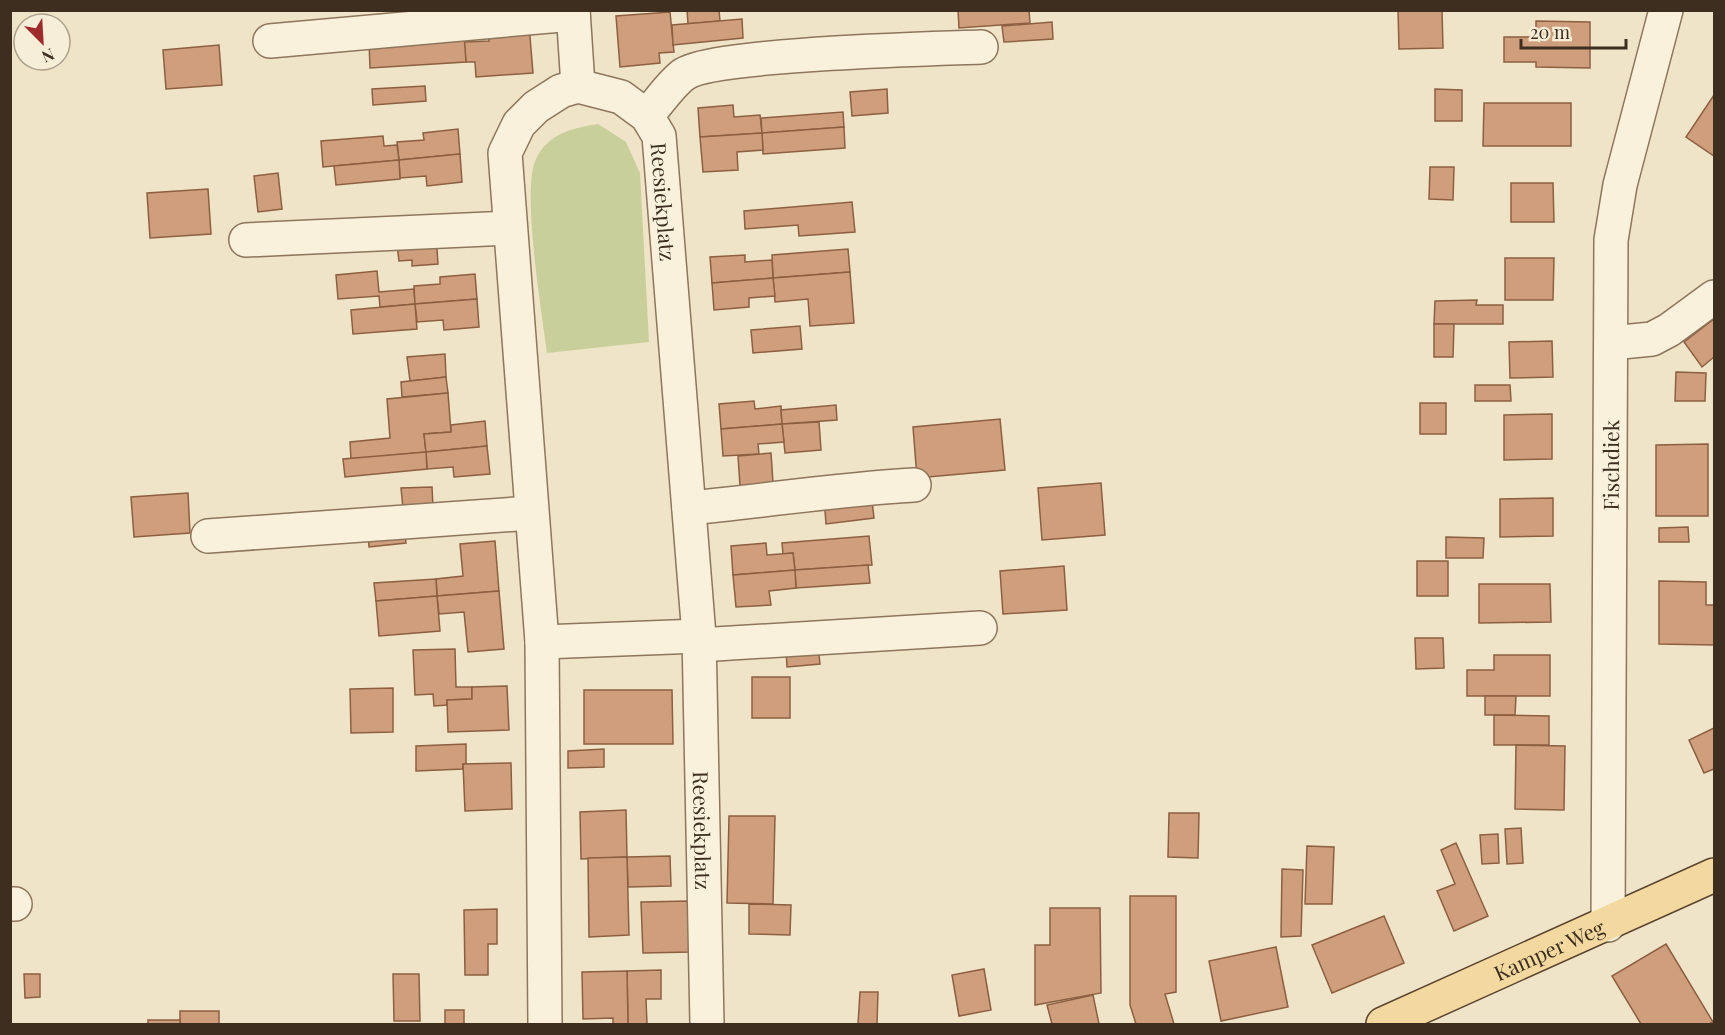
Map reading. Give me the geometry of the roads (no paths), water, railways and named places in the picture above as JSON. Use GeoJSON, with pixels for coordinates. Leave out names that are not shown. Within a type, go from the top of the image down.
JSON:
{"type":"FeatureCollection","features":[{"type":"Feature","properties":{"kind":"main road","name":"Kamper Weg"},"geometry":{"type":"LineString","coordinates":[[1383,1024],[1714,875]]}},
{"type":"Feature","properties":{"kind":"street","name":"Fischdiek"},"geometry":{"type":"LineString","coordinates":[[1608,924],[1611,240],[1620,185],[1666,10]]}},
{"type":"Feature","properties":{"kind":"street"},"geometry":{"type":"LineString","coordinates":[[270,41],[573,12],[578,86],[561,91],[536,107],[519,124],[505,153],[542,642],[545,1024]]}},
{"type":"Feature","properties":{"kind":"street"},"geometry":{"type":"LineString","coordinates":[[647,116],[683,75],[698,68],[761,59],[981,46]]}},
{"type":"Feature","properties":{"kind":"street","name":"Reesiekplatz"},"geometry":{"type":"LineString","coordinates":[[578,86],[621,98],[647,116],[659,136],[699,640],[707,1024]]}},
{"type":"Feature","properties":{"kind":"street"},"geometry":{"type":"LineString","coordinates":[[246,240],[510,228]]}},
{"type":"Feature","properties":{"kind":"street"},"geometry":{"type":"LineString","coordinates":[[1611,343],[1652,339],[1670,330],[1714,297]]}},
{"type":"Feature","properties":{"kind":"street"},"geometry":{"type":"LineString","coordinates":[[689,508],[781,500],[850,489],[914,485]]}},
{"type":"Feature","properties":{"kind":"street"},"geometry":{"type":"LineString","coordinates":[[208,536],[531,513]]}},
{"type":"Feature","properties":{"kind":"street"},"geometry":{"type":"LineString","coordinates":[[542,642],[699,640],[980,628]]}}]}
